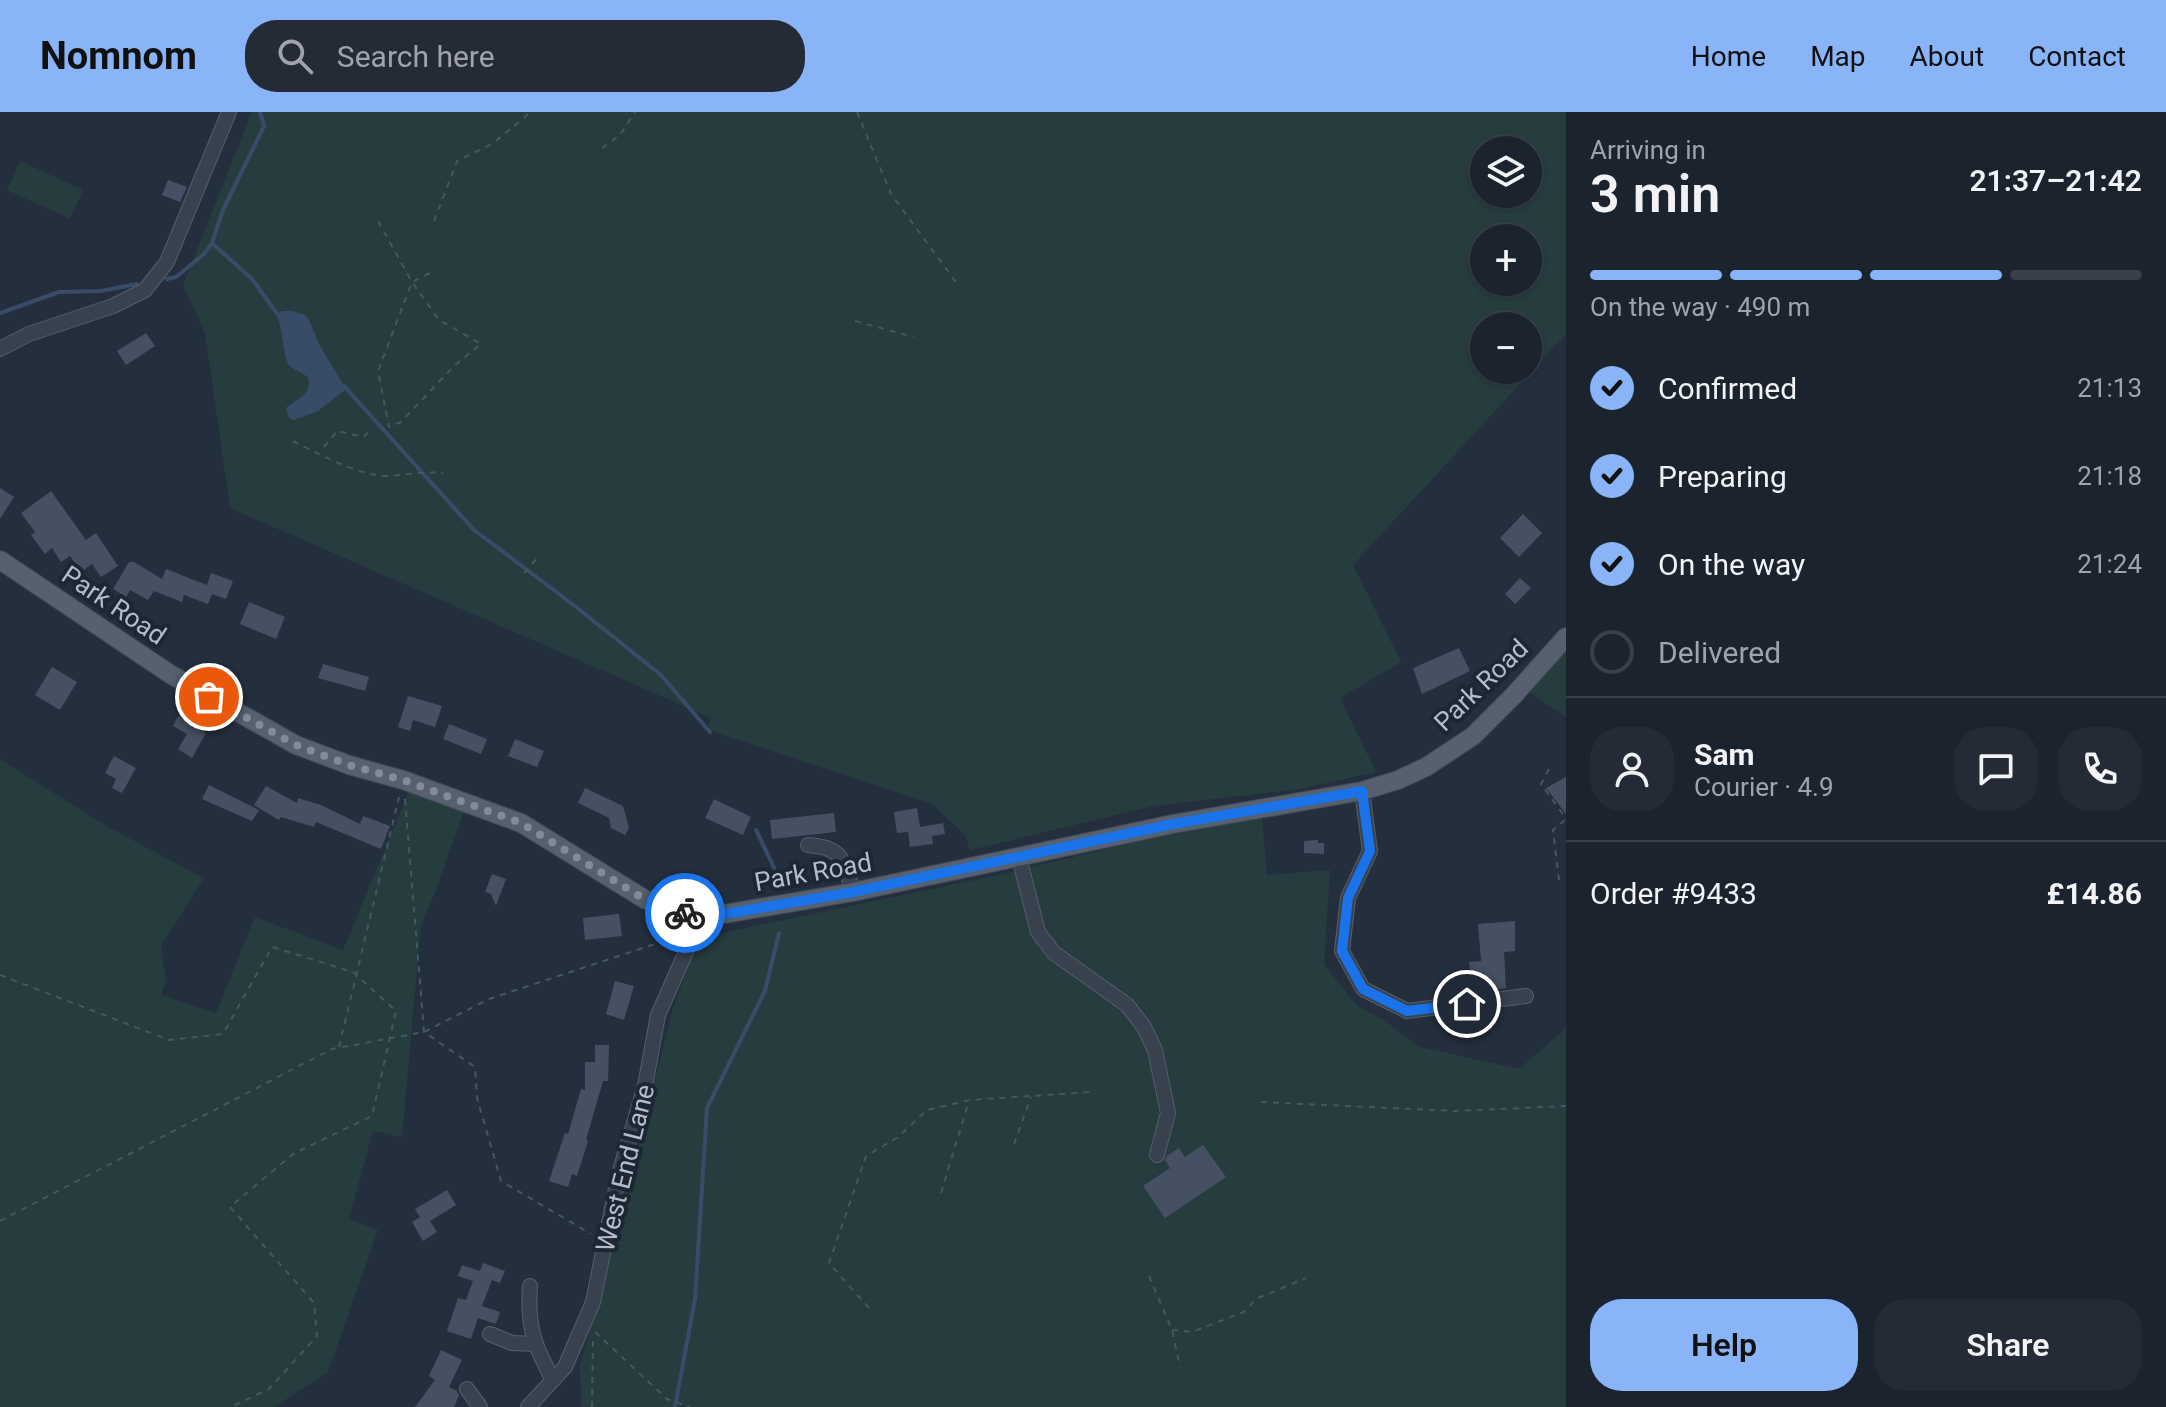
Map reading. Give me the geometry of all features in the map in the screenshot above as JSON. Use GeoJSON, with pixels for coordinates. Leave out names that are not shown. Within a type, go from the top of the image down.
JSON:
{"type":"FeatureCollection","features":[{"type":"Feature","properties":{"kind":"main road","name":"Park Road"},"geometry":{"type":"LineString","coordinates":[[0,560],[170,674],[296,745],[521,823],[646,900],[699,924],[1173,824],[1362,791],[1398,780],[1426,767],[1473,736],[1566,637]]}},
{"type":"Feature","properties":{"kind":"street"},"geometry":{"type":"LineString","coordinates":[[0,349],[29,334],[113,306],[145,290],[167,262],[229,112]]}},
{"type":"Feature","properties":{"kind":"street"},"geometry":{"type":"LineString","coordinates":[[1362,791],[1370,851],[1348,898],[1342,951],[1363,989],[1407,1011],[1526,996]]}},
{"type":"Feature","properties":{"kind":"street"},"geometry":{"type":"LineString","coordinates":[[808,845],[826,846],[838,852],[853,892]]}},
{"type":"Feature","properties":{"kind":"street"},"geometry":{"type":"LineString","coordinates":[[1019,857],[1038,932],[1054,953],[1127,1005],[1144,1027],[1155,1050],[1168,1113],[1157,1155]]}},
{"type":"Feature","properties":{"kind":"street","name":"West End Lane"},"geometry":{"type":"LineString","coordinates":[[528,1407],[565,1367],[593,1302],[619,1174],[645,1086],[658,1015],[699,924]]}},
{"type":"Feature","properties":{"kind":"street"},"geometry":{"type":"LineString","coordinates":[[530,1286],[528,1311],[535,1344],[553,1380]]}},
{"type":"Feature","properties":{"kind":"street"},"geometry":{"type":"LineString","coordinates":[[490,1334],[512,1343],[535,1344]]}},
{"type":"Feature","properties":{"kind":"street"},"geometry":{"type":"LineString","coordinates":[[467,1389],[480,1407]]}},
{"type":"Feature","properties":{"kind":"path"},"geometry":{"type":"LineString","coordinates":[[434,221],[457,161],[492,144],[531,112]]}},
{"type":"Feature","properties":{"kind":"path"},"geometry":{"type":"LineString","coordinates":[[602,148],[620,135],[635,112]]}},
{"type":"Feature","properties":{"kind":"path"},"geometry":{"type":"LineString","coordinates":[[857,112],[891,194],[956,282]]}},
{"type":"Feature","properties":{"kind":"path"},"geometry":{"type":"LineString","coordinates":[[378,221],[412,282],[439,320],[481,344],[454,366],[401,422],[389,427],[378,371],[412,282],[434,271]]}},
{"type":"Feature","properties":{"kind":"path"},"geometry":{"type":"LineString","coordinates":[[855,321],[914,337]]}},
{"type":"Feature","properties":{"kind":"path"},"geometry":{"type":"LineString","coordinates":[[324,447],[337,431],[363,437],[370,431]]}},
{"type":"Feature","properties":{"kind":"path"},"geometry":{"type":"LineString","coordinates":[[293,441],[351,468],[384,476],[427,471],[443,473]]}},
{"type":"Feature","properties":{"kind":"path"},"geometry":{"type":"LineString","coordinates":[[524,573],[539,556]]}},
{"type":"Feature","properties":{"kind":"path"},"geometry":{"type":"LineString","coordinates":[[1549,769],[1541,784],[1566,819],[1553,830],[1559,880]]}},
{"type":"Feature","properties":{"kind":"path"},"geometry":{"type":"LineString","coordinates":[[339,1048],[403,780]]}},
{"type":"Feature","properties":{"kind":"path"},"geometry":{"type":"LineString","coordinates":[[403,780],[424,1032]]}},
{"type":"Feature","properties":{"kind":"path"},"geometry":{"type":"LineString","coordinates":[[0,1221],[332,1049],[424,1032],[489,999],[699,924]]}},
{"type":"Feature","properties":{"kind":"path"},"geometry":{"type":"LineString","coordinates":[[0,975],[169,1040],[223,1034],[272,947],[356,975],[396,1011],[372,1116],[293,1154],[230,1207],[314,1303],[317,1336],[269,1389],[231,1407]]}},
{"type":"Feature","properties":{"kind":"path"},"geometry":{"type":"LineString","coordinates":[[424,1032],[475,1067],[477,1098],[501,1181],[606,1242]]}},
{"type":"Feature","properties":{"kind":"path"},"geometry":{"type":"LineString","coordinates":[[869,1308],[829,1263],[866,1156],[897,1138],[927,1110],[970,1100],[1090,1092]]}},
{"type":"Feature","properties":{"kind":"path"},"geometry":{"type":"LineString","coordinates":[[1014,1144],[1032,1096]]}},
{"type":"Feature","properties":{"kind":"path"},"geometry":{"type":"LineString","coordinates":[[941,1193],[970,1100]]}},
{"type":"Feature","properties":{"kind":"path"},"geometry":{"type":"LineString","coordinates":[[1261,1102],[1455,1111],[1566,1106]]}},
{"type":"Feature","properties":{"kind":"path"},"geometry":{"type":"LineString","coordinates":[[1149,1276],[1172,1330],[1180,1367]]}},
{"type":"Feature","properties":{"kind":"path"},"geometry":{"type":"LineString","coordinates":[[1172,1330],[1192,1332],[1244,1312],[1256,1299],[1306,1278]]}},
{"type":"Feature","properties":{"kind":"path"},"geometry":{"type":"LineString","coordinates":[[592,1407],[593,1330],[667,1399],[690,1407]]}},
{"type":"Feature","properties":{"kind":"green space"},"geometry":{"type":"Polygon","coordinates":[[[252,112],[1566,112],[1566,334],[1542,360],[1542,312],[1470,312],[1470,384],[1520,384],[1353,565],[1401,662],[1340,698],[1376,772],[1300,789],[1154,806],[970,850],[965,835],[932,804],[708,730],[711,718],[230,508],[205,333],[183,285],[252,112]]]}},
{"type":"Feature","properties":{"kind":"green space"},"geometry":{"type":"Polygon","coordinates":[[[20,161],[83,190],[70,219],[7,190],[20,161]]]}},
{"type":"Feature","properties":{"kind":"green space"},"geometry":{"type":"Polygon","coordinates":[[[1566,650],[1566,717],[1529,692],[1566,650]]]}},
{"type":"Feature","properties":{"kind":"green space"},"geometry":{"type":"Polygon","coordinates":[[[0,759],[110,828],[204,878],[161,946],[166,981],[161,995],[216,1013],[255,917],[343,950],[409,791],[464,811],[421,925],[402,1137],[373,1131],[349,1219],[378,1230],[328,1372],[274,1407],[0,1407],[0,759]]]}},
{"type":"Feature","properties":{"kind":"green space"},"geometry":{"type":"Polygon","coordinates":[[[1262,817],[1267,875],[1330,870],[1324,964],[1356,1005],[1385,1021],[1420,1047],[1519,1069],[1566,1028],[1566,1407],[581,1407],[580,1366],[604,1280],[623,1178],[636,1154],[672,1012],[698,938],[1262,817]]]}},
{"type":"Feature","properties":{"kind":"water"},"geometry":{"type":"Polygon","coordinates":[[[282,311],[307,316],[320,346],[346,389],[318,411],[294,420],[289,418],[286,408],[303,396],[309,383],[308,377],[289,366],[286,359],[278,315],[282,311]]]}},
{"type":"Feature","properties":{"kind":"building"},"geometry":{"type":"Polygon","coordinates":[[[168,180],[187,187],[180,202],[162,195],[168,180]]]}},
{"type":"Feature","properties":{"kind":"building"},"geometry":{"type":"Polygon","coordinates":[[[146,333],[155,346],[126,365],[117,351],[146,333]]]}},
{"type":"Feature","properties":{"kind":"building"},"geometry":{"type":"Polygon","coordinates":[[[0,488],[14,497],[0,519],[0,488]]]}},
{"type":"Feature","properties":{"kind":"building"},"geometry":{"type":"Polygon","coordinates":[[[51,491],[86,540],[96,533],[118,566],[101,577],[92,564],[81,572],[70,556],[61,562],[52,548],[45,554],[31,535],[35,532],[21,513],[51,491]]]}},
{"type":"Feature","properties":{"kind":"building"},"geometry":{"type":"Polygon","coordinates":[[[1523,514],[1542,533],[1519,557],[1500,538],[1523,514]]]}},
{"type":"Feature","properties":{"kind":"building"},"geometry":{"type":"Polygon","coordinates":[[[129,562],[162,579],[166,569],[207,585],[211,573],[233,581],[226,599],[212,594],[208,604],[184,595],[182,602],[154,591],[148,600],[130,590],[126,597],[113,589],[129,562]]]}},
{"type":"Feature","properties":{"kind":"building"},"geometry":{"type":"Polygon","coordinates":[[[1520,578],[1531,588],[1515,604],[1505,594],[1520,578]]]}},
{"type":"Feature","properties":{"kind":"building"},"geometry":{"type":"Polygon","coordinates":[[[249,602],[285,617],[276,639],[240,624],[249,602]]]}},
{"type":"Feature","properties":{"kind":"building"},"geometry":{"type":"Polygon","coordinates":[[[1459,648],[1470,671],[1422,694],[1413,668],[1459,648]]]}},
{"type":"Feature","properties":{"kind":"building"},"geometry":{"type":"Polygon","coordinates":[[[323,664],[369,677],[365,691],[318,678],[323,664]]]}},
{"type":"Feature","properties":{"kind":"building"},"geometry":{"type":"Polygon","coordinates":[[[52,667],[77,682],[60,710],[35,695],[52,667]]]}},
{"type":"Feature","properties":{"kind":"building"},"geometry":{"type":"Polygon","coordinates":[[[408,696],[442,706],[435,727],[413,720],[410,731],[398,727],[408,696]]]}},
{"type":"Feature","properties":{"kind":"building"},"geometry":{"type":"Polygon","coordinates":[[[178,716],[206,733],[192,758],[178,749],[187,734],[173,726],[178,716]]]}},
{"type":"Feature","properties":{"kind":"building"},"geometry":{"type":"Polygon","coordinates":[[[449,724],[487,739],[481,754],[443,739],[449,724]]]}},
{"type":"Feature","properties":{"kind":"building"},"geometry":{"type":"Polygon","coordinates":[[[515,739],[544,751],[537,767],[508,756],[515,739]]]}},
{"type":"Feature","properties":{"kind":"building"},"geometry":{"type":"Polygon","coordinates":[[[114,756],[136,768],[122,793],[112,788],[116,779],[105,773],[114,756]]]}},
{"type":"Feature","properties":{"kind":"building"},"geometry":{"type":"Polygon","coordinates":[[[1566,777],[1566,814],[1546,788],[1566,777]]]}},
{"type":"Feature","properties":{"kind":"building"},"geometry":{"type":"Polygon","coordinates":[[[209,785],[259,810],[252,821],[202,799],[209,785]]]}},
{"type":"Feature","properties":{"kind":"building"},"geometry":{"type":"Polygon","coordinates":[[[266,786],[297,803],[298,798],[321,805],[360,824],[363,816],[390,826],[381,849],[316,822],[314,827],[281,817],[279,820],[254,805],[266,786]]]}},
{"type":"Feature","properties":{"kind":"building"},"geometry":{"type":"Polygon","coordinates":[[[585,788],[623,806],[629,828],[625,835],[611,828],[609,818],[578,803],[585,788]]]}},
{"type":"Feature","properties":{"kind":"building"},"geometry":{"type":"Polygon","coordinates":[[[714,799],[751,817],[743,835],[705,818],[714,799]]]}},
{"type":"Feature","properties":{"kind":"building"},"geometry":{"type":"Polygon","coordinates":[[[917,808],[920,827],[943,823],[945,834],[932,836],[933,844],[910,847],[908,832],[897,833],[894,812],[917,808]]]}},
{"type":"Feature","properties":{"kind":"building"},"geometry":{"type":"Polygon","coordinates":[[[834,813],[836,832],[772,839],[770,820],[834,813]]]}},
{"type":"Feature","properties":{"kind":"building"},"geometry":{"type":"Polygon","coordinates":[[[1318,840],[1318,843],[1324,843],[1324,854],[1304,853],[1304,841],[1318,840]]]}},
{"type":"Feature","properties":{"kind":"building"},"geometry":{"type":"Polygon","coordinates":[[[492,874],[506,879],[496,906],[491,894],[485,892],[492,874]]]}},
{"type":"Feature","properties":{"kind":"building"},"geometry":{"type":"Polygon","coordinates":[[[619,914],[622,936],[585,940],[583,918],[619,914]]]}},
{"type":"Feature","properties":{"kind":"building"},"geometry":{"type":"Polygon","coordinates":[[[1515,921],[1515,951],[1504,952],[1506,988],[1476,992],[1475,973],[1470,973],[1469,962],[1481,961],[1478,924],[1515,921]]]}},
{"type":"Feature","properties":{"kind":"building"},"geometry":{"type":"Polygon","coordinates":[[[615,981],[634,986],[624,1020],[606,1014],[615,981]]]}},
{"type":"Feature","properties":{"kind":"building"},"geometry":{"type":"Polygon","coordinates":[[[595,1045],[609,1045],[608,1081],[603,1081],[577,1176],[572,1174],[568,1187],[549,1181],[565,1133],[568,1134],[581,1089],[585,1090],[585,1062],[595,1062],[595,1045]]]}},
{"type":"Feature","properties":{"kind":"building"},"geometry":{"type":"Polygon","coordinates":[[[1203,1145],[1226,1177],[1165,1218],[1143,1186],[1170,1168],[1165,1160],[1167,1156],[1179,1148],[1185,1157],[1203,1145]]]}},
{"type":"Feature","properties":{"kind":"building"},"geometry":{"type":"Polygon","coordinates":[[[447,1190],[456,1205],[430,1221],[437,1232],[423,1241],[412,1222],[420,1217],[415,1209],[447,1190]]]}},
{"type":"Feature","properties":{"kind":"building"},"geometry":{"type":"Polygon","coordinates":[[[483,1263],[505,1271],[500,1283],[492,1280],[482,1306],[500,1312],[496,1324],[478,1318],[471,1339],[447,1331],[458,1298],[466,1300],[473,1281],[458,1276],[462,1265],[480,1271],[483,1263]]]}},
{"type":"Feature","properties":{"kind":"building"},"geometry":{"type":"Polygon","coordinates":[[[441,1350],[462,1360],[449,1387],[459,1395],[454,1407],[415,1407],[435,1380],[429,1376],[441,1350]]]}},
{"type":"Feature","properties":{"kind":"waterway"},"geometry":{"type":"LineString","coordinates":[[167,279],[176,277],[204,254],[212,243],[223,210],[264,126],[260,112]]}},
{"type":"Feature","properties":{"kind":"waterway"},"geometry":{"type":"LineString","coordinates":[[212,243],[252,279],[281,319]]}},
{"type":"Feature","properties":{"kind":"waterway"},"geometry":{"type":"LineString","coordinates":[[0,313],[59,292],[101,291],[137,284]]}},
{"type":"Feature","properties":{"kind":"waterway"},"geometry":{"type":"LineString","coordinates":[[344,386],[474,530],[661,675],[710,732]]}},
{"type":"Feature","properties":{"kind":"waterway"},"geometry":{"type":"LineString","coordinates":[[756,830],[779,878]]}},
{"type":"Feature","properties":{"kind":"waterway"},"geometry":{"type":"LineString","coordinates":[[675,1407],[695,1299],[707,1108],[765,991],[779,933]]}},
{"type":"Feature","properties":{"kind":"way so far"},"geometry":{"type":"LineString","coordinates":[[209,697],[296,745],[521,823],[646,900],[685,913]]}},
{"type":"Feature","properties":{"kind":"route"},"geometry":{"type":"LineString","coordinates":[[685,913],[701,918],[853,892],[1173,824],[1362,791],[1370,851],[1348,898],[1342,951],[1363,989],[1407,1011],[1467,1004]]}}]}
